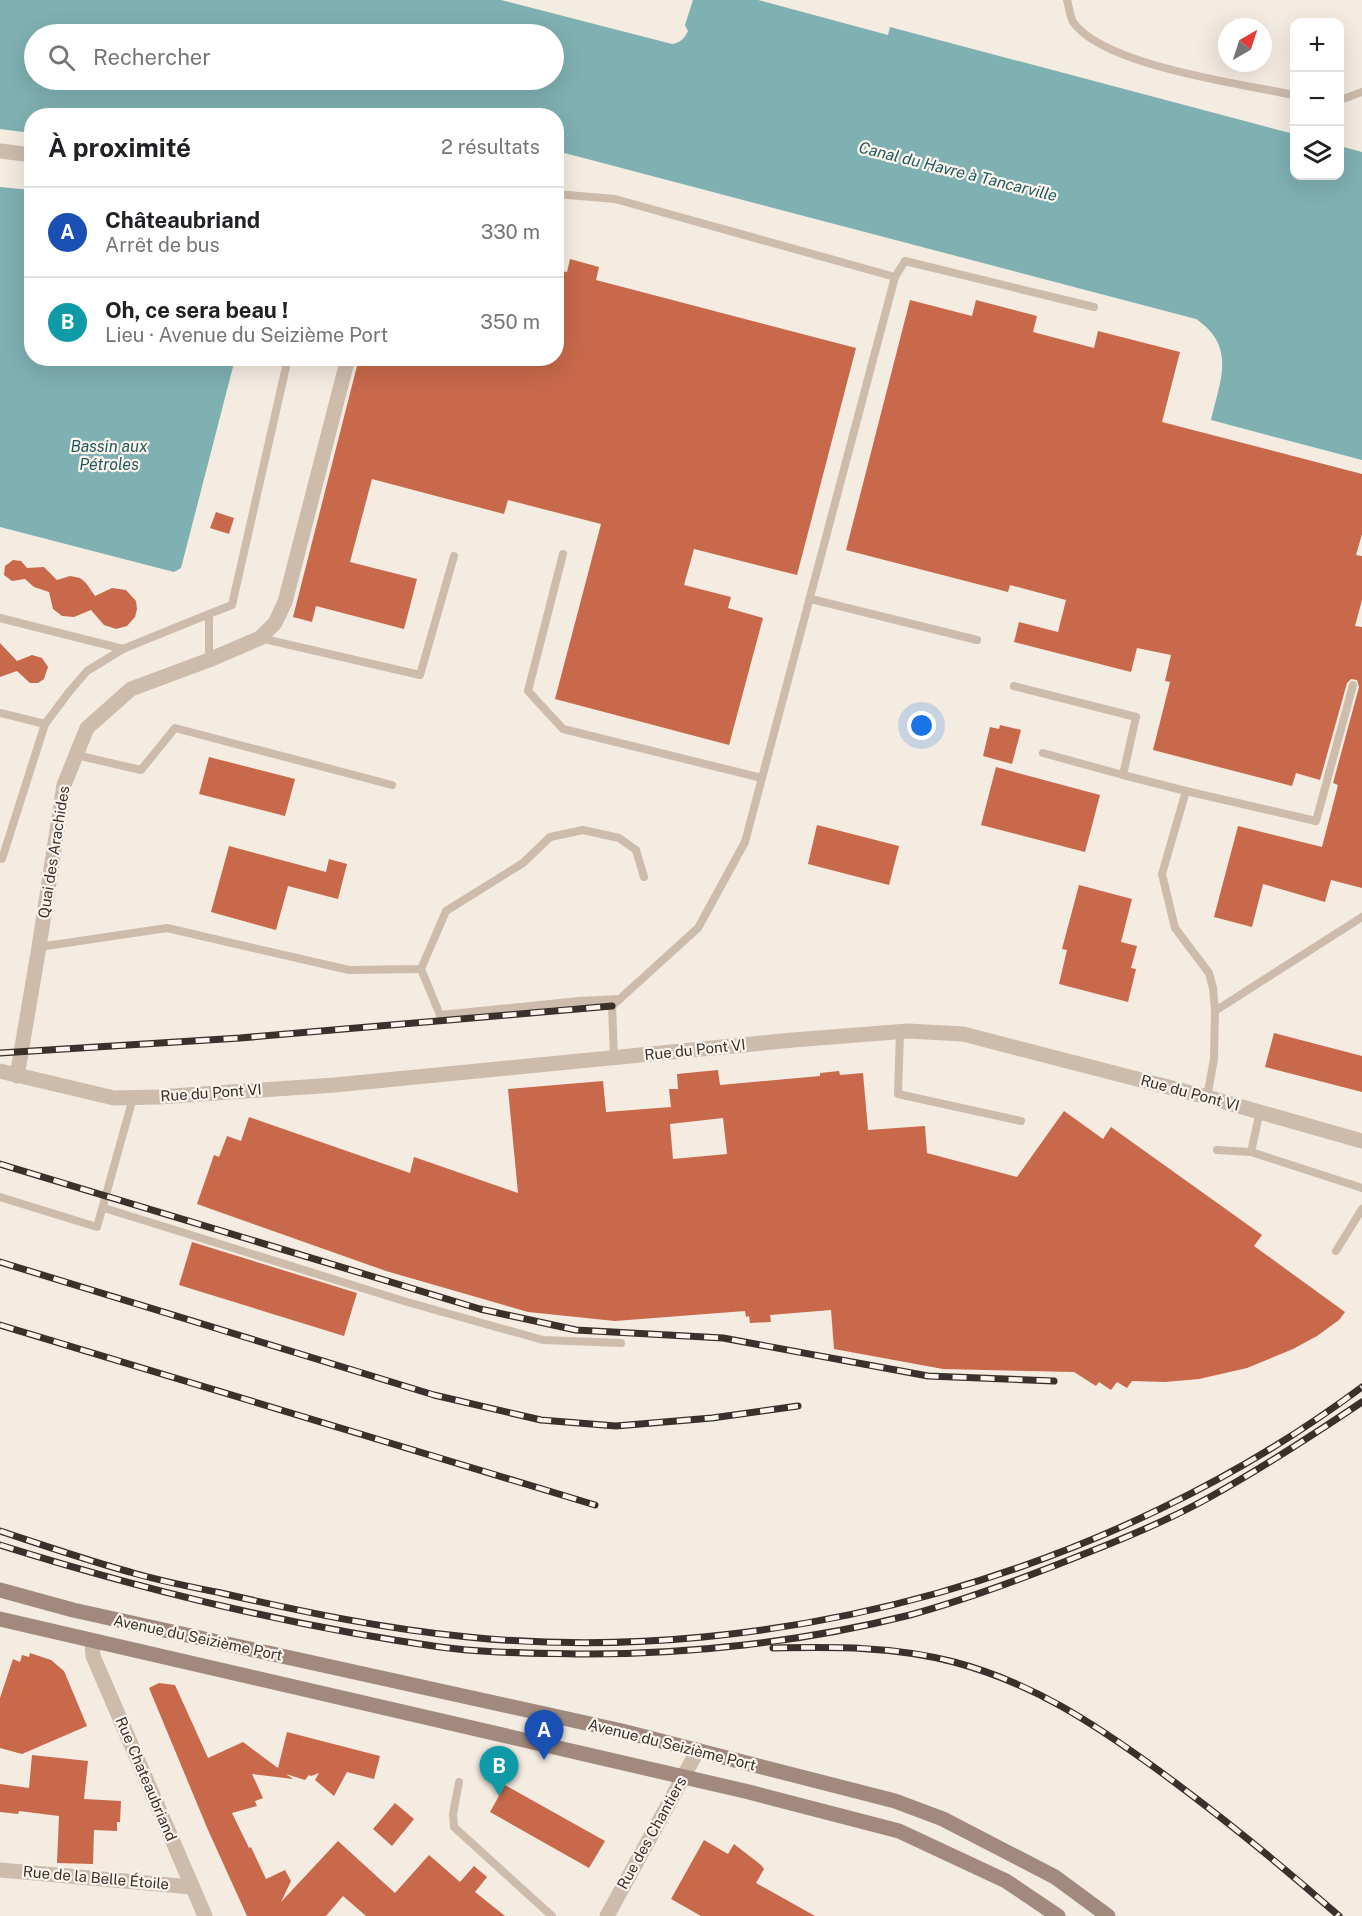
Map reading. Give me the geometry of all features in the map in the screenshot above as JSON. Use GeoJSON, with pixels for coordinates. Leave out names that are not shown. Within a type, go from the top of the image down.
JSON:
{"type":"FeatureCollection","features":[{"type":"Feature","properties":{"kind":"main road","name":"Avenue du Seizième Port"},"geometry":{"type":"LineString","coordinates":[[0,1590],[73,1610],[622,1731],[896,1801],[943,1819],[1055,1877],[1108,1916]]}},
{"type":"Feature","properties":{"kind":"main road","name":"Avenue du Seizième Port"},"geometry":{"type":"LineString","coordinates":[[0,1618],[683,1776],[899,1831],[1006,1881],[1058,1916]]}},
{"type":"Feature","properties":{"kind":"street"},"geometry":{"type":"LineString","coordinates":[[0,151],[24,154]]}},
{"type":"Feature","properties":{"kind":"street","name":"Quai des Arachides"},"geometry":{"type":"LineString","coordinates":[[17,1076],[64,785],[87,728],[131,688],[209,660],[260,638],[275,623],[285,602],[346,366]]}},
{"type":"Feature","properties":{"kind":"street","name":"Rue du Pont VI"},"geometry":{"type":"LineString","coordinates":[[0,1071],[114,1098],[133,1098],[335,1084],[793,1040],[900,1032],[963,1034],[1260,1111],[1362,1141]]}},
{"type":"Feature","properties":{"kind":"street","name":"Rue Chateaubriand"},"geometry":{"type":"LineString","coordinates":[[92,1641],[93,1656],[205,1916]]}},
{"type":"Feature","properties":{"kind":"street","name":"Rue des Chantiers"},"geometry":{"type":"LineString","coordinates":[[607,1916],[698,1750]]}},
{"type":"Feature","properties":{"kind":"street","name":"Rue de la Belle Étoile"},"geometry":{"type":"LineString","coordinates":[[0,1870],[192,1887]]}},
{"type":"Feature","properties":{"kind":"lane"},"geometry":{"type":"LineString","coordinates":[[1067,0],[1072,21],[1094,42],[1133,59],[1186,73],[1290,94]]}},
{"type":"Feature","properties":{"kind":"lane"},"geometry":{"type":"LineString","coordinates":[[1344,99],[1362,92]]}},
{"type":"Feature","properties":{"kind":"lane"},"geometry":{"type":"LineString","coordinates":[[564,195],[615,199],[895,277]]}},
{"type":"Feature","properties":{"kind":"lane"},"geometry":{"type":"LineString","coordinates":[[614,1058],[612,1006],[698,928],[745,842],[895,277],[905,261],[1094,307]]}},
{"type":"Feature","properties":{"kind":"lane"},"geometry":{"type":"LineString","coordinates":[[2,859],[45,724],[87,671],[123,649],[232,605],[286,366]]}},
{"type":"Feature","properties":{"kind":"lane"},"geometry":{"type":"LineString","coordinates":[[563,554],[528,691],[563,729],[762,778]]}},
{"type":"Feature","properties":{"kind":"lane"},"geometry":{"type":"LineString","coordinates":[[260,638],[420,675],[453,556]]}},
{"type":"Feature","properties":{"kind":"lane"},"geometry":{"type":"LineString","coordinates":[[811,598],[977,640]]}},
{"type":"Feature","properties":{"kind":"lane"},"geometry":{"type":"LineString","coordinates":[[209,614],[209,660]]}},
{"type":"Feature","properties":{"kind":"lane"},"geometry":{"type":"LineString","coordinates":[[0,618],[123,649]]}},
{"type":"Feature","properties":{"kind":"lane"},"geometry":{"type":"LineString","coordinates":[[1043,753],[1186,791],[1316,822],[1353,685]]}},
{"type":"Feature","properties":{"kind":"lane"},"geometry":{"type":"LineString","coordinates":[[1014,686],[1136,717],[1123,775]]}},
{"type":"Feature","properties":{"kind":"lane"},"geometry":{"type":"LineString","coordinates":[[0,713],[45,724]]}},
{"type":"Feature","properties":{"kind":"lane"},"geometry":{"type":"LineString","coordinates":[[76,755],[141,770],[175,728],[392,784]]}},
{"type":"Feature","properties":{"kind":"lane"},"geometry":{"type":"LineString","coordinates":[[1186,791],[1162,874],[1175,928],[1209,973],[1213,988],[1214,1059],[1207,1097]]}},
{"type":"Feature","properties":{"kind":"lane"},"geometry":{"type":"LineString","coordinates":[[620,999],[440,1015],[421,969],[446,911],[523,863],[550,837],[583,830],[619,838],[636,850],[644,877]]}},
{"type":"Feature","properties":{"kind":"lane"},"geometry":{"type":"LineString","coordinates":[[1215,1011],[1362,917]]}},
{"type":"Feature","properties":{"kind":"lane"},"geometry":{"type":"LineString","coordinates":[[39,947],[167,927],[349,970],[421,969]]}},
{"type":"Feature","properties":{"kind":"lane"},"geometry":{"type":"LineString","coordinates":[[900,1032],[898,1094],[1021,1120]]}},
{"type":"Feature","properties":{"kind":"lane"},"geometry":{"type":"LineString","coordinates":[[0,1197],[98,1227],[133,1098]]}},
{"type":"Feature","properties":{"kind":"lane"},"geometry":{"type":"LineString","coordinates":[[1251,1152],[1260,1111]]}},
{"type":"Feature","properties":{"kind":"lane"},"geometry":{"type":"LineString","coordinates":[[1217,1150],[1251,1152],[1362,1188]]}},
{"type":"Feature","properties":{"kind":"lane"},"geometry":{"type":"LineString","coordinates":[[104,1208],[407,1302],[543,1340],[621,1344]]}},
{"type":"Feature","properties":{"kind":"lane"},"geometry":{"type":"LineString","coordinates":[[1336,1251],[1362,1209]]}},
{"type":"Feature","properties":{"kind":"lane"},"geometry":{"type":"LineString","coordinates":[[459,1782],[453,1814],[454,1827],[552,1916]]}},
{"type":"Feature","properties":{"kind":"water","name":"Canal du Havre à Tancarville"},"geometry":{"type":"Polygon","coordinates":[[[0,0],[501,0],[672,44],[682,40],[688,31],[685,25],[693,0],[758,0],[888,35],[890,27],[1290,133],[1290,180],[1344,180],[1344,147],[1362,152],[1362,460],[1211,420],[1221,378],[1221,353],[1217,341],[1209,330],[1196,319],[564,153],[564,108],[24,108],[24,132],[0,129],[0,0]]]}},
{"type":"Feature","properties":{"kind":"water","name":"Bassin aux Pétroles"},"geometry":{"type":"Polygon","coordinates":[[[0,187],[24,189],[24,366],[233,366],[181,568],[174,572],[0,527],[0,187]]]}},
{"type":"Feature","properties":{"kind":"building"},"geometry":{"type":"Polygon","coordinates":[[[570,259],[599,267],[596,280],[856,348],[797,575],[694,549],[684,585],[731,597],[728,608],[763,618],[729,745],[555,699],[601,524],[508,500],[504,514],[372,479],[350,562],[417,579],[404,629],[316,606],[312,622],[293,617],[357,366],[564,366],[564,271],[567,272],[570,259]]]}},
{"type":"Feature","properties":{"kind":"building"},"geometry":{"type":"Polygon","coordinates":[[[910,300],[972,316],[976,300],[1037,316],[1033,332],[1094,348],[1098,331],[1180,352],[1162,422],[1362,474],[1362,534],[1356,555],[1362,556],[1362,600],[1355,626],[1362,627],[1362,888],[1331,880],[1325,902],[1263,884],[1252,927],[1214,917],[1238,826],[1322,847],[1338,785],[1333,783],[1359,687],[1357,680],[1351,679],[1347,683],[1320,780],[1296,773],[1292,786],[1153,750],[1170,682],[1165,681],[1171,655],[1137,648],[1131,672],[1014,642],[1019,622],[1058,632],[1066,600],[1010,585],[1008,592],[846,550],[910,300]]]}},
{"type":"Feature","properties":{"kind":"building"},"geometry":{"type":"Polygon","coordinates":[[[216,512],[234,518],[229,534],[210,528],[216,512]]]}},
{"type":"Feature","properties":{"kind":"building"},"geometry":{"type":"Polygon","coordinates":[[[13,560],[21,561],[27,568],[44,567],[57,580],[70,576],[80,578],[95,596],[112,588],[126,590],[136,601],[135,617],[127,626],[116,629],[104,625],[91,610],[74,617],[62,616],[53,609],[49,592],[34,587],[25,579],[12,581],[4,575],[5,566],[13,560]]]}},
{"type":"Feature","properties":{"kind":"building"},"geometry":{"type":"Polygon","coordinates":[[[0,643],[17,661],[32,655],[42,658],[48,667],[44,679],[38,683],[30,683],[17,671],[0,677],[0,643]]]}},
{"type":"Feature","properties":{"kind":"building"},"geometry":{"type":"Polygon","coordinates":[[[1000,725],[1021,730],[1012,764],[983,756],[990,727],[999,729],[1000,725]]]}},
{"type":"Feature","properties":{"kind":"building"},"geometry":{"type":"Polygon","coordinates":[[[209,757],[295,779],[285,816],[199,794],[209,757]]]}},
{"type":"Feature","properties":{"kind":"building"},"geometry":{"type":"Polygon","coordinates":[[[996,767],[1100,795],[1085,852],[981,825],[996,767]]]}},
{"type":"Feature","properties":{"kind":"building"},"geometry":{"type":"Polygon","coordinates":[[[817,825],[899,846],[889,885],[808,864],[817,825]]]}},
{"type":"Feature","properties":{"kind":"building"},"geometry":{"type":"Polygon","coordinates":[[[229,846],[326,872],[329,859],[347,864],[338,899],[288,886],[276,930],[211,912],[229,846]]]}},
{"type":"Feature","properties":{"kind":"building"},"geometry":{"type":"Polygon","coordinates":[[[1079,885],[1132,899],[1121,942],[1137,946],[1131,968],[1136,969],[1128,1002],[1059,984],[1067,950],[1062,949],[1079,885]]]}},
{"type":"Feature","properties":{"kind":"building"},"geometry":{"type":"Polygon","coordinates":[[[1274,1033],[1362,1056],[1362,1092],[1265,1067],[1274,1033]]]}},
{"type":"Feature","properties":{"kind":"building"},"geometry":{"type":"Polygon","coordinates":[[[718,1070],[720,1085],[820,1076],[820,1073],[839,1071],[840,1075],[863,1073],[868,1130],[925,1126],[927,1153],[1017,1177],[1064,1111],[1103,1139],[1111,1127],[1262,1235],[1254,1246],[1345,1312],[1339,1320],[1317,1336],[1293,1349],[1247,1368],[1199,1379],[1165,1382],[1132,1381],[1127,1388],[1117,1382],[1111,1390],[1099,1382],[1096,1386],[1074,1372],[943,1369],[834,1349],[831,1310],[770,1315],[771,1322],[750,1323],[745,1311],[615,1321],[528,1312],[386,1271],[197,1204],[214,1155],[219,1157],[227,1136],[241,1141],[249,1117],[410,1173],[414,1157],[518,1193],[508,1089],[603,1081],[606,1112],[671,1107],[669,1089],[678,1089],[677,1074],[718,1070]],[[723,1118],[670,1124],[673,1159],[727,1154],[723,1118]]]}},
{"type":"Feature","properties":{"kind":"building"},"geometry":{"type":"Polygon","coordinates":[[[192,1242],[357,1293],[344,1336],[179,1285],[192,1242]]]}},
{"type":"Feature","properties":{"kind":"building"},"geometry":{"type":"Polygon","coordinates":[[[30,1653],[51,1660],[64,1671],[87,1726],[22,1754],[0,1748],[0,1698],[13,1659],[20,1662],[22,1655],[29,1657],[30,1653]]]}},
{"type":"Feature","properties":{"kind":"building"},"geometry":{"type":"Polygon","coordinates":[[[159,1683],[175,1685],[208,1758],[243,1742],[278,1768],[287,1732],[380,1756],[374,1779],[347,1772],[334,1796],[315,1780],[319,1773],[309,1775],[305,1780],[286,1774],[293,1779],[252,1774],[263,1798],[255,1801],[257,1806],[232,1813],[266,1879],[285,1870],[291,1881],[281,1902],[338,1841],[395,1893],[429,1855],[460,1882],[474,1866],[487,1877],[475,1892],[505,1916],[366,1916],[343,1896],[326,1916],[247,1916],[208,1830],[149,1688],[159,1683]]]}},
{"type":"Feature","properties":{"kind":"building"},"geometry":{"type":"Polygon","coordinates":[[[32,1755],[88,1761],[84,1799],[121,1801],[117,1831],[94,1830],[93,1864],[57,1863],[59,1816],[19,1811],[18,1814],[0,1812],[0,1784],[29,1788],[32,1755]]]}},
{"type":"Feature","properties":{"kind":"building"},"geometry":{"type":"Polygon","coordinates":[[[505,1785],[605,1841],[589,1868],[490,1812],[505,1785]]]}},
{"type":"Feature","properties":{"kind":"building"},"geometry":{"type":"Polygon","coordinates":[[[395,1803],[414,1819],[392,1846],[373,1829],[395,1803]]]}},
{"type":"Feature","properties":{"kind":"building"},"geometry":{"type":"Polygon","coordinates":[[[704,1840],[728,1854],[734,1844],[764,1869],[756,1883],[815,1916],[701,1916],[671,1899],[704,1840]]]}},
{"type":"Feature","properties":{"kind":"railway"},"geometry":{"type":"LineString","coordinates":[[0,1053],[240,1038],[612,1006]]}},
{"type":"Feature","properties":{"kind":"railway"},"geometry":{"type":"LineString","coordinates":[[0,1164],[480,1309],[576,1330],[723,1338],[928,1376],[1054,1381]]}},
{"type":"Feature","properties":{"kind":"railway"},"geometry":{"type":"LineString","coordinates":[[0,1262],[434,1395],[541,1420],[616,1426],[712,1418],[798,1406]]}},
{"type":"Feature","properties":{"kind":"railway"},"geometry":{"type":"LineString","coordinates":[[0,1325],[595,1505]]}},
{"type":"Feature","properties":{"kind":"railway"},"geometry":{"type":"LineString","coordinates":[[0,1531],[164,1581],[375,1625],[468,1637],[585,1643],[703,1637],[821,1620],[938,1593],[1052,1556],[1161,1508],[1265,1452],[1362,1387]]}},
{"type":"Feature","properties":{"kind":"railway"},"geometry":{"type":"LineString","coordinates":[[0,1545],[108,1577],[218,1605],[328,1629],[440,1647],[491,1652],[618,1654],[744,1645],[828,1633],[910,1615],[1017,1580],[1112,1543],[1146,1529],[1229,1486],[1362,1402]]}},
{"type":"Feature","properties":{"kind":"railway"},"geometry":{"type":"LineString","coordinates":[[773,1648],[842,1648],[909,1653],[954,1662],[983,1671],[1036,1693],[1110,1736],[1158,1770],[1250,1841],[1339,1916]]}},
{"type":"Feature","properties":{"kind":"place","name":"Châteaubriand"},"geometry":{"type":"Point","coordinates":[544,1760]}},
{"type":"Feature","properties":{"kind":"place","name":"Oh, ce sera beau !"},"geometry":{"type":"Point","coordinates":[499,1796]}}]}
